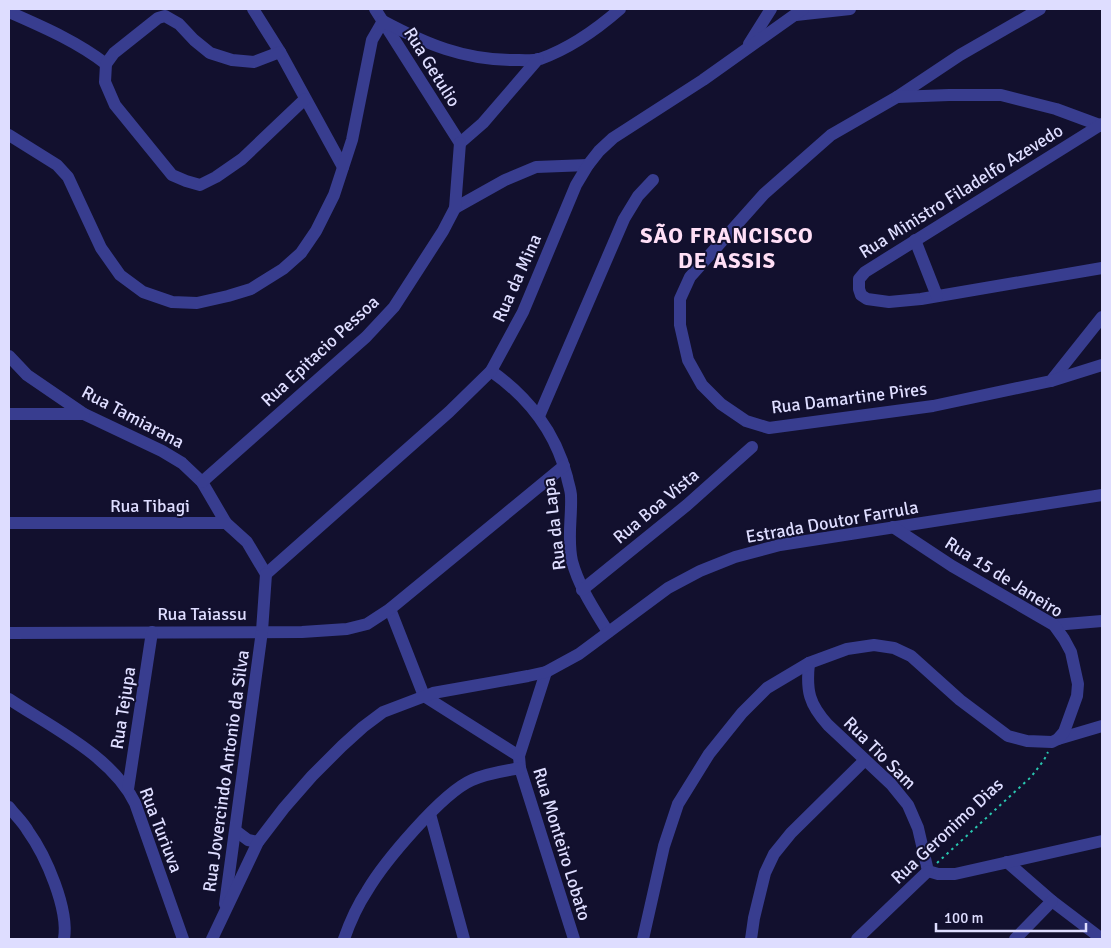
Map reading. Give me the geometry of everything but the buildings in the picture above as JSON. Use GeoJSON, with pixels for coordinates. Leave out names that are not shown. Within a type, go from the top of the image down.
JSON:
{"type":"FeatureCollection","features":[{"type":"Feature","properties":{"kind":"street"},"geometry":{"type":"LineString","coordinates":[[253,9],[280,52],[343,166]]}},
{"type":"Feature","properties":{"kind":"street","name":"Rua Getulio"},"geometry":{"type":"LineString","coordinates":[[375,9],[460,143]]}},
{"type":"Feature","properties":{"kind":"street"},"geometry":{"type":"LineString","coordinates":[[9,135],[57,165],[68,177],[101,248],[120,274],[143,292],[172,302],[197,303],[251,289],[283,269],[301,253],[316,231],[334,195],[359,112],[366,64],[372,40],[383,22],[418,40],[455,53],[492,60],[538,59],[573,44],[598,28],[620,9]]}},
{"type":"Feature","properties":{"kind":"street"},"geometry":{"type":"LineString","coordinates":[[746,50],[771,9]]}},
{"type":"Feature","properties":{"kind":"street"},"geometry":{"type":"LineString","coordinates":[[798,12],[850,9]]}},
{"type":"Feature","properties":{"kind":"street","name":"Rua Damartine Pires"},"geometry":{"type":"LineString","coordinates":[[1040,9],[960,55],[897,97],[831,135],[764,194],[690,277],[680,299],[680,325],[688,360],[702,385],[721,404],[746,420],[769,428],[933,406],[1051,381],[1102,366]]}},
{"type":"Feature","properties":{"kind":"street"},"geometry":{"type":"LineString","coordinates":[[9,12],[50,29],[106,64]]}},
{"type":"Feature","properties":{"kind":"street","name":"Rua da Mina"},"geometry":{"type":"LineString","coordinates":[[266,574],[450,412],[491,371],[523,312],[576,185],[599,151],[613,138],[746,50],[798,12]]}},
{"type":"Feature","properties":{"kind":"street"},"geometry":{"type":"LineString","coordinates":[[280,52],[254,62],[232,60],[210,54],[165,16],[158,18],[114,53],[106,64],[105,82],[115,104],[172,175],[200,185],[216,177],[242,159],[305,99]]}},
{"type":"Feature","properties":{"kind":"street"},"geometry":{"type":"LineString","coordinates":[[460,143],[483,123],[538,59]]}},
{"type":"Feature","properties":{"kind":"street"},"geometry":{"type":"LineString","coordinates":[[897,97],[949,94],[1001,95],[1056,109],[1102,125]]}},
{"type":"Feature","properties":{"kind":"street","name":"Rua Ministro Filadelfo Azevedo"},"geometry":{"type":"LineString","coordinates":[[1102,125],[865,272],[859,279],[859,289],[861,295],[867,299],[889,302],[937,296],[1102,268]]}},
{"type":"Feature","properties":{"kind":"street","name":"Rua Epitacio Pessoa"},"geometry":{"type":"LineString","coordinates":[[202,482],[359,344],[394,307],[443,231],[455,208],[460,143]]}},
{"type":"Feature","properties":{"kind":"street"},"geometry":{"type":"LineString","coordinates":[[455,208],[505,180],[536,167],[588,165]]}},
{"type":"Feature","properties":{"kind":"street"},"geometry":{"type":"LineString","coordinates":[[539,416],[624,219],[638,196],[653,180]]}},
{"type":"Feature","properties":{"kind":"street"},"geometry":{"type":"LineString","coordinates":[[915,240],[937,296]]}},
{"type":"Feature","properties":{"kind":"street"},"geometry":{"type":"LineString","coordinates":[[1051,381],[1102,317]]}},
{"type":"Feature","properties":{"kind":"street","name":"Rua Tamiarana"},"geometry":{"type":"LineString","coordinates":[[9,356],[27,375],[84,414],[162,451],[182,463],[202,482],[226,523]]}},
{"type":"Feature","properties":{"kind":"street","name":"Rua da Lapa"},"geometry":{"type":"LineString","coordinates":[[491,371],[511,385],[539,416],[557,446],[571,495],[569,534],[572,560],[582,590],[608,632]]}},
{"type":"Feature","properties":{"kind":"street"},"geometry":{"type":"LineString","coordinates":[[9,414],[84,414]]}},
{"type":"Feature","properties":{"kind":"street","name":"Rua Boa Vista"},"geometry":{"type":"LineString","coordinates":[[582,590],[687,505],[752,447]]}},
{"type":"Feature","properties":{"kind":"street","name":"Rua Taiassu"},"geometry":{"type":"LineString","coordinates":[[9,633],[302,632],[347,629],[366,624],[390,609],[564,466]]}},
{"type":"Feature","properties":{"kind":"street","name":"Estrada Doutor Farrula"},"geometry":{"type":"LineString","coordinates":[[212,939],[258,842],[312,776],[363,727],[383,712],[424,696],[546,672],[579,654],[668,588],[700,571],[735,557],[780,545],[1102,495]]}},
{"type":"Feature","properties":{"kind":"street","name":"Rua Tibagi"},"geometry":{"type":"LineString","coordinates":[[9,523],[226,523]]}},
{"type":"Feature","properties":{"kind":"street"},"geometry":{"type":"LineString","coordinates":[[226,523],[247,542],[266,574]]}},
{"type":"Feature","properties":{"kind":"street","name":"Rua 15 de Janeiro"},"geometry":{"type":"LineString","coordinates":[[893,527],[952,566],[1054,625],[1071,652],[1078,684],[1077,696],[1064,732],[1055,741]]}},
{"type":"Feature","properties":{"kind":"street","name":"Rua Jovercindo Antonio da Silva"},"geometry":{"type":"LineString","coordinates":[[224,912],[262,631],[266,574]]}},
{"type":"Feature","properties":{"kind":"street"},"geometry":{"type":"LineString","coordinates":[[390,609],[424,696],[520,762]]}},
{"type":"Feature","properties":{"kind":"street"},"geometry":{"type":"LineString","coordinates":[[1054,625],[1102,621]]}},
{"type":"Feature","properties":{"kind":"street","name":"Rua Tejupa"},"geometry":{"type":"LineString","coordinates":[[128,789],[152,632]]}},
{"type":"Feature","properties":{"kind":"street"},"geometry":{"type":"LineString","coordinates":[[644,939],[664,846],[678,804],[709,754],[742,713],[767,688],[809,663],[847,648],[874,645],[894,648],[911,656],[960,700],[1008,736],[1027,741],[1055,741],[1102,726]]}},
{"type":"Feature","properties":{"kind":"street","name":"Rua Tio Sam"},"geometry":{"type":"LineString","coordinates":[[809,663],[808,692],[811,703],[818,715],[891,784],[908,805],[918,828],[928,871]]}},
{"type":"Feature","properties":{"kind":"street","name":"Rua Monteiro Lobato"},"geometry":{"type":"LineString","coordinates":[[546,672],[520,762],[540,834],[574,939]]}},
{"type":"Feature","properties":{"kind":"street","name":"Rua Turiuva"},"geometry":{"type":"LineString","coordinates":[[9,700],[80,745],[103,763],[128,789],[135,803],[183,939]]}},
{"type":"Feature","properties":{"kind":"street"},"geometry":{"type":"LineString","coordinates":[[751,939],[765,873],[774,854],[791,833],[865,760]]}},
{"type":"Feature","properties":{"kind":"street"},"geometry":{"type":"LineString","coordinates":[[344,939],[355,911],[367,889],[430,814],[452,792],[472,779],[520,762]]}},
{"type":"Feature","properties":{"kind":"street"},"geometry":{"type":"LineString","coordinates":[[9,807],[29,831],[50,872],[63,909],[64,939]]}},
{"type":"Feature","properties":{"kind":"street"},"geometry":{"type":"LineString","coordinates":[[430,814],[464,939]]}},
{"type":"Feature","properties":{"kind":"street"},"geometry":{"type":"LineString","coordinates":[[236,831],[248,840],[258,842]]}},
{"type":"Feature","properties":{"kind":"street"},"geometry":{"type":"LineString","coordinates":[[928,871],[938,874],[955,874],[1102,841]]}},
{"type":"Feature","properties":{"kind":"street"},"geometry":{"type":"LineString","coordinates":[[1008,862],[1052,901],[1102,939]]}},
{"type":"Feature","properties":{"kind":"street","name":"Rua Geronimo Dias"},"geometry":{"type":"LineString","coordinates":[[857,939],[928,871]]}},
{"type":"Feature","properties":{"kind":"street"},"geometry":{"type":"LineString","coordinates":[[1015,939],[1052,901]]}},
{"type":"Feature","properties":{"kind":"path","name":"Rua Geronimo Dias"},"geometry":{"type":"LineString","coordinates":[[928,871],[1031,777],[1055,741]]}},
{"type":"Feature","properties":{"kind":"district","name":"SÃO FRANCISCO DE ASSIS"},"geometry":{"type":"Point","coordinates":[727,248]}}]}
